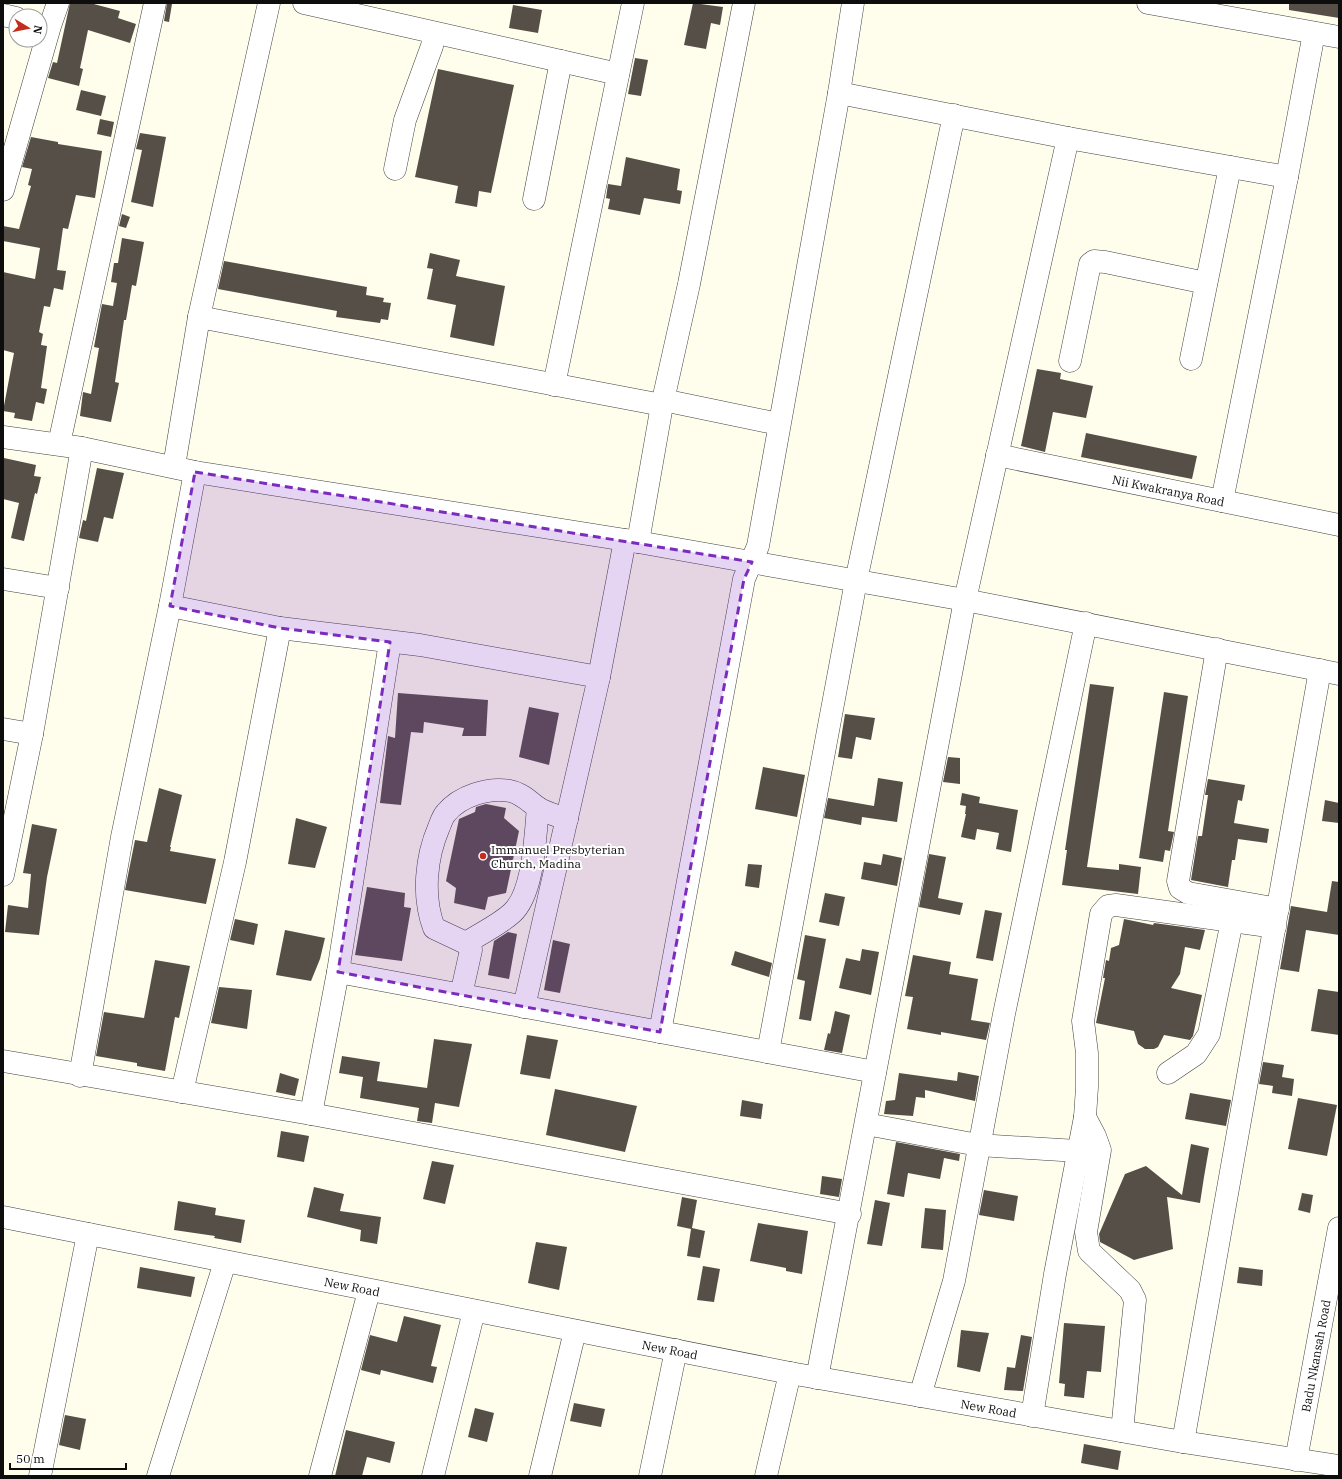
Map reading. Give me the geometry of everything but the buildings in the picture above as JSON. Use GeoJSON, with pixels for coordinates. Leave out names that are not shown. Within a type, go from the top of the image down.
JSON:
{"type":"FeatureCollection","features":[{"type":"Feature","properties":{"kind":"street"},"geometry":{"type":"LineString","coordinates":[[48,20],[58,3]]}},
{"type":"Feature","properties":{"kind":"street"},"geometry":{"type":"LineString","coordinates":[[59,444],[155,3]]}},
{"type":"Feature","properties":{"kind":"street"},"geometry":{"type":"LineString","coordinates":[[174,466],[199,317],[269,3]]}},
{"type":"Feature","properties":{"kind":"street"},"geometry":{"type":"LineString","coordinates":[[304,3],[618,74]]}},
{"type":"Feature","properties":{"kind":"street"},"geometry":{"type":"LineString","coordinates":[[554,385],[633,3]]}},
{"type":"Feature","properties":{"kind":"street"},"geometry":{"type":"LineString","coordinates":[[524,1007],[689,284],[744,3]]}},
{"type":"Feature","properties":{"kind":"street"},"geometry":{"type":"LineString","coordinates":[[660,1032],[743,584],[758,546],[839,93],[853,3]]}},
{"type":"Feature","properties":{"kind":"street"},"geometry":{"type":"LineString","coordinates":[[1148,3],[1339,38]]}},
{"type":"Feature","properties":{"kind":"street"},"geometry":{"type":"LineString","coordinates":[[395,169],[405,120],[432,46],[434,33]]}},
{"type":"Feature","properties":{"kind":"street"},"geometry":{"type":"LineString","coordinates":[[1222,501],[1287,177],[1314,33]]}},
{"type":"Feature","properties":{"kind":"street"},"geometry":{"type":"LineString","coordinates":[[3,190],[7,164],[39,48]]}},
{"type":"Feature","properties":{"kind":"street"},"geometry":{"type":"LineString","coordinates":[[534,199],[561,61]]}},
{"type":"Feature","properties":{"kind":"street"},"geometry":{"type":"LineString","coordinates":[[839,93],[1068,138],[1287,177]]}},
{"type":"Feature","properties":{"kind":"street"},"geometry":{"type":"LineString","coordinates":[[768,1052],[856,581],[954,115]]}},
{"type":"Feature","properties":{"kind":"street"},"geometry":{"type":"LineString","coordinates":[[817,1378],[850,1214],[965,600],[1068,138]]}},
{"type":"Feature","properties":{"kind":"street"},"geometry":{"type":"LineString","coordinates":[[1191,359],[1230,167]]}},
{"type":"Feature","properties":{"kind":"street"},"geometry":{"type":"LineString","coordinates":[[1070,361],[1090,264],[1094,261],[1106,262],[1206,283]]}},
{"type":"Feature","properties":{"kind":"street"},"geometry":{"type":"LineString","coordinates":[[199,317],[554,385],[779,424]]}},
{"type":"Feature","properties":{"kind":"street"},"geometry":{"type":"LineString","coordinates":[[3,437],[82,448],[174,466],[195,472],[631,541],[752,562],[1086,623],[1329,672],[1276,918],[1184,1442]]}},
{"type":"Feature","properties":{"kind":"street"},"geometry":{"type":"LineString","coordinates":[[3,875],[6,844],[32,734],[82,448]]}},
{"type":"Feature","properties":{"kind":"street","name":"Nii Kwakranya Road"},"geometry":{"type":"LineString","coordinates":[[997,455],[1339,525]]}},
{"type":"Feature","properties":{"kind":"street"},"geometry":{"type":"LineString","coordinates":[[80,1076],[122,837],[170,606],[195,472]]}},
{"type":"Feature","properties":{"kind":"street"},"geometry":{"type":"LineString","coordinates":[[3,579],[58,588]]}},
{"type":"Feature","properties":{"kind":"street"},"geometry":{"type":"LineString","coordinates":[[170,606],[280,628],[448,650],[599,677]]}},
{"type":"Feature","properties":{"kind":"street"},"geometry":{"type":"LineString","coordinates":[[920,1396],[954,1281],[967,1217],[978,1145],[1004,1014],[1086,623]]}},
{"type":"Feature","properties":{"kind":"street"},"geometry":{"type":"LineString","coordinates":[[182,1092],[235,862],[280,628]]}},
{"type":"Feature","properties":{"kind":"street"},"geometry":{"type":"LineString","coordinates":[[311,1114],[338,972],[390,642]]}},
{"type":"Feature","properties":{"kind":"street"},"geometry":{"type":"LineString","coordinates":[[1217,649],[1178,881],[1180,888],[1188,893],[1276,918]]}},
{"type":"Feature","properties":{"kind":"street"},"geometry":{"type":"LineString","coordinates":[[3,729],[32,734]]}},
{"type":"Feature","properties":{"kind":"street"},"geometry":{"type":"LineString","coordinates":[[461,995],[470,945],[434,928],[430,919],[426,885],[428,863],[436,834],[445,813],[458,802],[477,793],[488,791],[510,791],[523,796],[547,813],[566,819]]}},
{"type":"Feature","properties":{"kind":"street"},"geometry":{"type":"LineString","coordinates":[[466,943],[505,918],[518,906],[525,894],[534,850],[538,808]]}},
{"type":"Feature","properties":{"kind":"street"},"geometry":{"type":"LineString","coordinates":[[1032,1416],[1078,1150],[1085,1118],[1087,1053],[1083,1021],[1101,914],[1108,906],[1116,904],[1232,921],[1276,918]]}},
{"type":"Feature","properties":{"kind":"street"},"geometry":{"type":"LineString","coordinates":[[1168,1073],[1196,1054],[1209,1034],[1232,921]]}},
{"type":"Feature","properties":{"kind":"street"},"geometry":{"type":"LineString","coordinates":[[338,972],[876,1072]]}},
{"type":"Feature","properties":{"kind":"street"},"geometry":{"type":"LineString","coordinates":[[3,1062],[311,1114],[850,1214]]}},
{"type":"Feature","properties":{"kind":"street"},"geometry":{"type":"LineString","coordinates":[[1085,1118],[1095,1136],[1100,1150],[1086,1232],[1089,1251],[1130,1290],[1135,1300],[1122,1432]]}},
{"type":"Feature","properties":{"kind":"street"},"geometry":{"type":"LineString","coordinates":[[866,1124],[978,1145],[1078,1150]]}},
{"type":"Feature","properties":{"kind":"street","name":"New Road"},"geometry":{"type":"LineString","coordinates":[[3,1217],[790,1373],[1122,1432],[1339,1466]]}},
{"type":"Feature","properties":{"kind":"street","name":"Badu Nkansah Road"},"geometry":{"type":"LineString","coordinates":[[1296,1460],[1339,1228]]}},
{"type":"Feature","properties":{"kind":"street"},"geometry":{"type":"LineString","coordinates":[[40,1476],[88,1234]]}},
{"type":"Feature","properties":{"kind":"street"},"geometry":{"type":"LineString","coordinates":[[158,1476],[225,1262]]}},
{"type":"Feature","properties":{"kind":"street"},"geometry":{"type":"LineString","coordinates":[[320,1476],[369,1290]]}},
{"type":"Feature","properties":{"kind":"street"},"geometry":{"type":"LineString","coordinates":[[433,1476],[474,1311]]}},
{"type":"Feature","properties":{"kind":"street"},"geometry":{"type":"LineString","coordinates":[[540,1476],[575,1331]]}},
{"type":"Feature","properties":{"kind":"street"},"geometry":{"type":"LineString","coordinates":[[650,1476],[676,1350]]}},
{"type":"Feature","properties":{"kind":"street"},"geometry":{"type":"LineString","coordinates":[[766,1476],[790,1373]]}},
{"type":"Feature","properties":{"kind":"highlighted area"},"geometry":{"type":"Polygon","coordinates":[[[195,472],[752,562],[744,579],[660,1032],[338,972],[390,642],[280,628],[170,606],[195,472]]]}},
{"type":"Feature","properties":{"kind":"place","name":"Immanuel Presbyterian Church, Madina"},"geometry":{"type":"Point","coordinates":[483,856]}}]}
